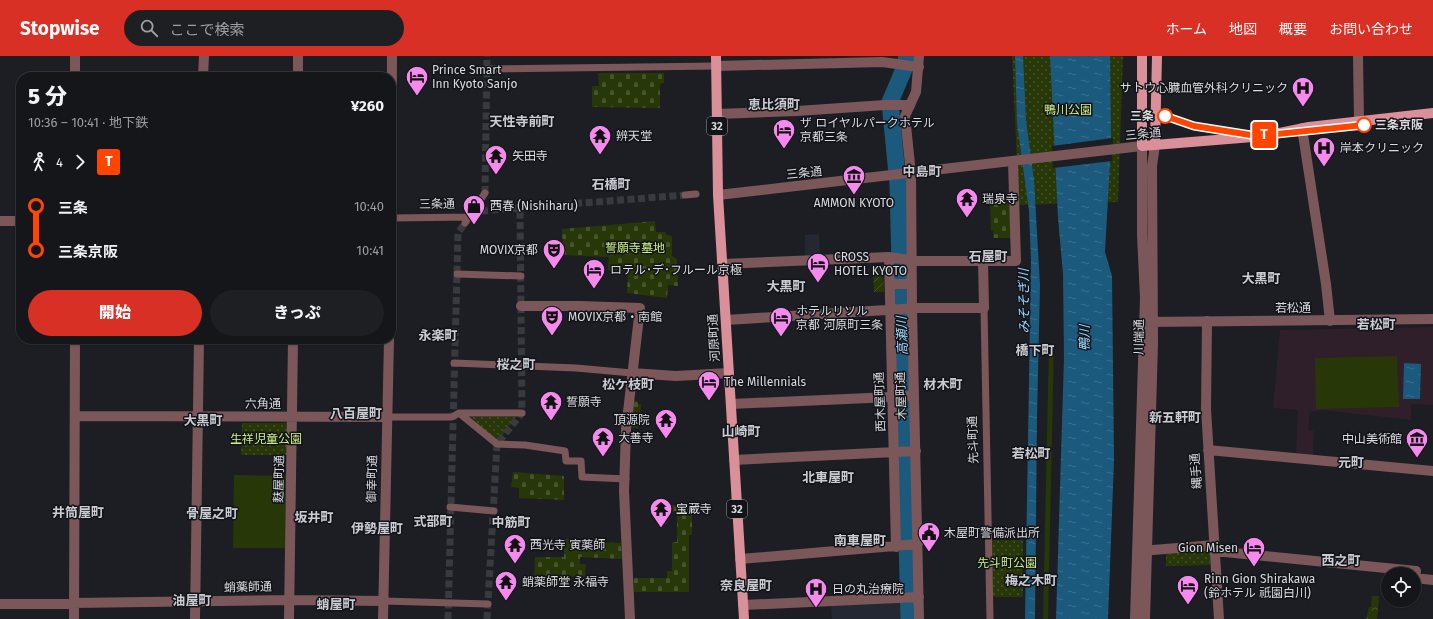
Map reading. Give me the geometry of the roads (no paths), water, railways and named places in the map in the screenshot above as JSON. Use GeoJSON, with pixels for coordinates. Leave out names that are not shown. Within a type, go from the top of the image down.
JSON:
{"type":"FeatureCollection","features":[{"type":"Feature","properties":{"kind":"main road","name":"川端通"},"geometry":{"type":"LineString","coordinates":[[1142,56],[1142,146]]}},
{"type":"Feature","properties":{"kind":"main road","name":"川端通"},"geometry":{"type":"LineString","coordinates":[[1154,145],[1157,56]]}},
{"type":"Feature","properties":{"kind":"main road","name":"河原町通"},"geometry":{"type":"LineString","coordinates":[[716,61],[718,195],[744,619]]}},
{"type":"Feature","properties":{"kind":"main road","name":"三条通"},"geometry":{"type":"LineString","coordinates":[[1142,146],[1265,136],[1302,128],[1433,113]]}},
{"type":"Feature","properties":{"kind":"street"},"geometry":{"type":"LineString","coordinates":[[75,56],[75,72]]}},
{"type":"Feature","properties":{"kind":"street"},"geometry":{"type":"LineString","coordinates":[[203,72],[204,56]]}},
{"type":"Feature","properties":{"kind":"street"},"geometry":{"type":"LineString","coordinates":[[298,56],[298,72]]}},
{"type":"Feature","properties":{"kind":"street"},"geometry":{"type":"LineString","coordinates":[[392,56],[392,72]]}},
{"type":"Feature","properties":{"kind":"street","name":"木屋町通"},"geometry":{"type":"LineString","coordinates":[[919,56],[915,67],[916,92],[905,116],[908,284],[901,310],[912,396],[905,451],[907,545],[912,597],[919,619]]}},
{"type":"Feature","properties":{"kind":"street"},"geometry":{"type":"LineString","coordinates":[[1358,56],[1359,121]]}},
{"type":"Feature","properties":{"kind":"street"},"geometry":{"type":"LineString","coordinates":[[487,69],[716,61],[882,62],[915,67]]}},
{"type":"Feature","properties":{"kind":"street"},"geometry":{"type":"LineString","coordinates":[[717,114],[910,105]]}},
{"type":"Feature","properties":{"kind":"street"},"geometry":{"type":"LineString","coordinates":[[1302,128],[1326,284],[1330,321]]}},
{"type":"Feature","properties":{"kind":"street","name":"川端通"},"geometry":{"type":"LineString","coordinates":[[1145,619],[1143,551],[1152,166],[1154,145]]}},
{"type":"Feature","properties":{"kind":"street","name":"三条通"},"geometry":{"type":"LineString","coordinates":[[718,195],[1016,162],[1142,146]]}},
{"type":"Feature","properties":{"kind":"street","name":"川端通"},"geometry":{"type":"LineString","coordinates":[[1142,146],[1142,235],[1145,298],[1148,322]]}},
{"type":"Feature","properties":{"kind":"street"},"geometry":{"type":"LineString","coordinates":[[722,264],[891,258],[908,260],[1016,261],[1016,162]]}},
{"type":"Feature","properties":{"kind":"street"},"geometry":{"type":"LineString","coordinates":[[468,220],[485,193]]}},
{"type":"Feature","properties":{"kind":"street"},"geometry":{"type":"LineString","coordinates":[[685,195],[696,194]]}},
{"type":"Feature","properties":{"kind":"street","name":"三条通"},"geometry":{"type":"LineString","coordinates":[[396,218],[468,220],[481,211]]}},
{"type":"Feature","properties":{"kind":"street"},"geometry":{"type":"LineString","coordinates":[[0,221],[16,221]]}},
{"type":"Feature","properties":{"kind":"street","name":"西木屋町通"},"geometry":{"type":"LineString","coordinates":[[891,258],[892,284],[901,310],[895,396],[905,451],[907,545]]}},
{"type":"Feature","properties":{"kind":"street","name":"先斗町通"},"geometry":{"type":"LineString","coordinates":[[983,261],[990,619]]}},
{"type":"Feature","properties":{"kind":"street"},"geometry":{"type":"LineString","coordinates":[[457,274],[520,276]]}},
{"type":"Feature","properties":{"kind":"street"},"geometry":{"type":"LineString","coordinates":[[892,284],[908,284]]}},
{"type":"Feature","properties":{"kind":"street"},"geometry":{"type":"LineString","coordinates":[[521,306],[640,308],[626,429],[625,521],[630,619]]}},
{"type":"Feature","properties":{"kind":"street"},"geometry":{"type":"LineString","coordinates":[[726,320],[901,310],[984,308]]}},
{"type":"Feature","properties":{"kind":"street","name":"若松通"},"geometry":{"type":"LineString","coordinates":[[1148,322],[1433,319]]}},
{"type":"Feature","properties":{"kind":"street","name":"縄手通"},"geometry":{"type":"LineString","coordinates":[[1206,321],[1206,409],[1219,619]]}},
{"type":"Feature","properties":{"kind":"street"},"geometry":{"type":"LineString","coordinates":[[74,619],[75,344]]}},
{"type":"Feature","properties":{"kind":"street"},"geometry":{"type":"LineString","coordinates":[[195,619],[199,344]]}},
{"type":"Feature","properties":{"kind":"street","name":"麩屋町通"},"geometry":{"type":"LineString","coordinates":[[289,619],[293,344]]}},
{"type":"Feature","properties":{"kind":"street","name":"御幸町通"},"geometry":{"type":"LineString","coordinates":[[382,619],[388,344]]}},
{"type":"Feature","properties":{"kind":"street"},"geometry":{"type":"LineString","coordinates":[[454,363],[576,368],[676,376],[729,373]]}},
{"type":"Feature","properties":{"kind":"street"},"geometry":{"type":"LineString","coordinates":[[731,404],[912,396]]}},
{"type":"Feature","properties":{"kind":"street"},"geometry":{"type":"LineString","coordinates":[[459,414],[497,444],[524,445],[565,451],[566,461],[581,461],[582,477],[626,479]]}},
{"type":"Feature","properties":{"kind":"street"},"geometry":{"type":"LineString","coordinates":[[459,414],[522,414]]}},
{"type":"Feature","properties":{"kind":"street","name":"六角通"},"geometry":{"type":"LineString","coordinates":[[75,416],[452,417],[459,414]]}},
{"type":"Feature","properties":{"kind":"street"},"geometry":{"type":"LineString","coordinates":[[1208,450],[1433,471]]}},
{"type":"Feature","properties":{"kind":"street"},"geometry":{"type":"LineString","coordinates":[[734,460],[905,451]]}},
{"type":"Feature","properties":{"kind":"street"},"geometry":{"type":"LineString","coordinates":[[450,507],[494,511]]}},
{"type":"Feature","properties":{"kind":"street"},"geometry":{"type":"LineString","coordinates":[[740,558],[907,545]]}},
{"type":"Feature","properties":{"kind":"street"},"geometry":{"type":"LineString","coordinates":[[1143,551],[1215,548],[1416,571],[1415,578],[1433,580]]}},
{"type":"Feature","properties":{"kind":"street","name":"川端通"},"geometry":{"type":"LineString","coordinates":[[1135,619],[1143,551]]}},
{"type":"Feature","properties":{"kind":"street"},"geometry":{"type":"LineString","coordinates":[[743,605],[912,597]]}},
{"type":"Feature","properties":{"kind":"street","name":"蛸薬師通"},"geometry":{"type":"LineString","coordinates":[[0,604],[290,600],[488,604]]}},
{"type":"Feature","properties":{"kind":"water"},"geometry":{"type":"Polygon","coordinates":[[[1015,56],[1023,56],[1026,120],[1034,180],[1040,285],[1035,619],[1025,619],[1031,260],[1029,211],[1017,123],[1015,56]]]}},
{"type":"Feature","properties":{"kind":"water","name":"鴨川"},"geometry":{"type":"Polygon","coordinates":[[[1050,56],[1110,56],[1111,144],[1105,252],[1112,276],[1114,460],[1108,619],[1056,619],[1064,358],[1063,274],[1058,218],[1050,56]]]}},
{"type":"Feature","properties":{"kind":"water"},"geometry":{"type":"Polygon","coordinates":[[[1404,363],[1421,364],[1420,399],[1403,399],[1404,363]]]}},
{"type":"Feature","properties":{"kind":"waterway","name":"高瀬川"},"geometry":{"type":"LineString","coordinates":[[907,56],[904,69],[890,102],[898,185],[909,619]]}},
{"type":"Feature","properties":{"kind":"waterway"},"geometry":{"type":"LineString","coordinates":[[874,268],[884,267]]}},
{"type":"Feature","properties":{"kind":"tunnel"},"geometry":{"type":"LineString","coordinates":[[485,193],[487,56]]}},
{"type":"Feature","properties":{"kind":"tunnel"},"geometry":{"type":"LineString","coordinates":[[481,211],[685,195]]}},
{"type":"Feature","properties":{"kind":"tunnel"},"geometry":{"type":"LineString","coordinates":[[487,619],[497,444],[522,413],[520,208]]}},
{"type":"Feature","properties":{"kind":"tunnel"},"geometry":{"type":"LineString","coordinates":[[448,619],[458,233],[465,223]]}},
{"type":"Feature","properties":{"kind":"metro line","name":"T"},"geometry":{"type":"LineString","coordinates":[[1165,116],[1194,126],[1257,136],[1364,125]]}},
{"type":"Feature","properties":{"kind":"place","name":"Prince Smart Inn Kyoto Sanjo"},"geometry":{"type":"Point","coordinates":[417,96]}},
{"type":"Feature","properties":{"kind":"place","name":"サトウ心臓血管外科クリニック"},"geometry":{"type":"Point","coordinates":[1303,108]}},
{"type":"Feature","properties":{"kind":"place","name":"三条"},"geometry":{"type":"Point","coordinates":[1165,116]}},
{"type":"Feature","properties":{"kind":"place","name":"三条京阪"},"geometry":{"type":"Point","coordinates":[1364,125]}},
{"type":"Feature","properties":{"kind":"place","name":"ザ ロイヤルパークホテル 京都三条"},"geometry":{"type":"Point","coordinates":[784,150]}},
{"type":"Feature","properties":{"kind":"place","name":"辨天堂"},"geometry":{"type":"Point","coordinates":[600,156]}},
{"type":"Feature","properties":{"kind":"place","name":"岸本クリニック"},"geometry":{"type":"Point","coordinates":[1324,168]}},
{"type":"Feature","properties":{"kind":"place","name":"矢田寺"},"geometry":{"type":"Point","coordinates":[496,176]}},
{"type":"Feature","properties":{"kind":"place","name":"AMMON KYOTO"},"geometry":{"type":"Point","coordinates":[854,196]}},
{"type":"Feature","properties":{"kind":"place","name":"瑞泉寺"},"geometry":{"type":"Point","coordinates":[967,218]}},
{"type":"Feature","properties":{"kind":"place","name":"西春 (Nishiharu)"},"geometry":{"type":"Point","coordinates":[474,226]}},
{"type":"Feature","properties":{"kind":"place","name":"MOVIX京都"},"geometry":{"type":"Point","coordinates":[554,270]}},
{"type":"Feature","properties":{"kind":"place","name":"CROSS HOTEL KYOTO"},"geometry":{"type":"Point","coordinates":[818,284]}},
{"type":"Feature","properties":{"kind":"place","name":"ロテル･デ･フルール京極"},"geometry":{"type":"Point","coordinates":[594,290]}},
{"type":"Feature","properties":{"kind":"place","name":"MOVIX京都・南館"},"geometry":{"type":"Point","coordinates":[552,336]}},
{"type":"Feature","properties":{"kind":"place","name":"ホテルリソル 京都 河原町三条"},"geometry":{"type":"Point","coordinates":[781,338]}},
{"type":"Feature","properties":{"kind":"place","name":"The Millennials"},"geometry":{"type":"Point","coordinates":[709,402]}},
{"type":"Feature","properties":{"kind":"place","name":"誓願寺"},"geometry":{"type":"Point","coordinates":[551,422]}},
{"type":"Feature","properties":{"kind":"place","name":"頂源院"},"geometry":{"type":"Point","coordinates":[666,440]}},
{"type":"Feature","properties":{"kind":"place","name":"大善寺"},"geometry":{"type":"Point","coordinates":[603,458]}},
{"type":"Feature","properties":{"kind":"place","name":"中山美術館"},"geometry":{"type":"Point","coordinates":[1417,458]}},
{"type":"Feature","properties":{"kind":"place","name":"宝蔵寺"},"geometry":{"type":"Point","coordinates":[661,528]}},
{"type":"Feature","properties":{"kind":"place","name":"木屋町警備派出所"},"geometry":{"type":"Point","coordinates":[929,552]}},
{"type":"Feature","properties":{"kind":"place","name":"西光寺 寅薬師"},"geometry":{"type":"Point","coordinates":[515,564]}},
{"type":"Feature","properties":{"kind":"place","name":"Gion Misen"},"geometry":{"type":"Point","coordinates":[1254,568]}},
{"type":"Feature","properties":{"kind":"place","name":"蛸薬師堂 永福寺"},"geometry":{"type":"Point","coordinates":[506,602]}},
{"type":"Feature","properties":{"kind":"place","name":"Rinn Gion Shirakawa (鈴ホテル 祇園白川)"},"geometry":{"type":"Point","coordinates":[1188,606]}},
{"type":"Feature","properties":{"kind":"place","name":"日の丸治療院"},"geometry":{"type":"Point","coordinates":[816,608]}},
{"type":"Feature","properties":{"kind":"district","name":"恵比須町"},"geometry":{"type":"Point","coordinates":[774,104]}},
{"type":"Feature","properties":{"kind":"district","name":"天性寺前町"},"geometry":{"type":"Point","coordinates":[522,121]}},
{"type":"Feature","properties":{"kind":"district","name":"中島町"},"geometry":{"type":"Point","coordinates":[922,171]}},
{"type":"Feature","properties":{"kind":"district","name":"石橋町"},"geometry":{"type":"Point","coordinates":[611,184]}},
{"type":"Feature","properties":{"kind":"district","name":"石屋町"},"geometry":{"type":"Point","coordinates":[988,256]}},
{"type":"Feature","properties":{"kind":"district","name":"大黒町"},"geometry":{"type":"Point","coordinates":[1261,278]}},
{"type":"Feature","properties":{"kind":"district","name":"大黒町"},"geometry":{"type":"Point","coordinates":[786,286]}},
{"type":"Feature","properties":{"kind":"district","name":"若松町"},"geometry":{"type":"Point","coordinates":[1376,324]}},
{"type":"Feature","properties":{"kind":"district","name":"永楽町"},"geometry":{"type":"Point","coordinates":[438,335]}},
{"type":"Feature","properties":{"kind":"district","name":"橋下町"},"geometry":{"type":"Point","coordinates":[1035,350]}},
{"type":"Feature","properties":{"kind":"district","name":"桜之町"},"geometry":{"type":"Point","coordinates":[516,364]}},
{"type":"Feature","properties":{"kind":"district","name":"松ケ枝町"},"geometry":{"type":"Point","coordinates":[628,384]}},
{"type":"Feature","properties":{"kind":"district","name":"材木町"},"geometry":{"type":"Point","coordinates":[943,384]}},
{"type":"Feature","properties":{"kind":"district","name":"八百屋町"},"geometry":{"type":"Point","coordinates":[356,413]}},
{"type":"Feature","properties":{"kind":"district","name":"新五軒町"},"geometry":{"type":"Point","coordinates":[1175,417]}},
{"type":"Feature","properties":{"kind":"district","name":"大黒町"},"geometry":{"type":"Point","coordinates":[203,420]}},
{"type":"Feature","properties":{"kind":"district","name":"山崎町"},"geometry":{"type":"Point","coordinates":[741,431]}},
{"type":"Feature","properties":{"kind":"district","name":"若松町"},"geometry":{"type":"Point","coordinates":[1031,453]}},
{"type":"Feature","properties":{"kind":"district","name":"元町"},"geometry":{"type":"Point","coordinates":[1351,462]}},
{"type":"Feature","properties":{"kind":"district","name":"北車屋町"},"geometry":{"type":"Point","coordinates":[828,477]}},
{"type":"Feature","properties":{"kind":"district","name":"井筒屋町"},"geometry":{"type":"Point","coordinates":[78,512]}},
{"type":"Feature","properties":{"kind":"district","name":"骨屋之町"},"geometry":{"type":"Point","coordinates":[212,513]}},
{"type":"Feature","properties":{"kind":"district","name":"坂井町"},"geometry":{"type":"Point","coordinates":[314,517]}},
{"type":"Feature","properties":{"kind":"district","name":"式部町"},"geometry":{"type":"Point","coordinates":[433,521]}},
{"type":"Feature","properties":{"kind":"district","name":"中筋町"},"geometry":{"type":"Point","coordinates":[511,522]}},
{"type":"Feature","properties":{"kind":"district","name":"伊勢屋町"},"geometry":{"type":"Point","coordinates":[377,528]}},
{"type":"Feature","properties":{"kind":"district","name":"南車屋町"},"geometry":{"type":"Point","coordinates":[860,540]}},
{"type":"Feature","properties":{"kind":"district","name":"西之町"},"geometry":{"type":"Point","coordinates":[1341,560]}},
{"type":"Feature","properties":{"kind":"district","name":"梅之木町"},"geometry":{"type":"Point","coordinates":[1031,580]}},
{"type":"Feature","properties":{"kind":"district","name":"奈良屋町"},"geometry":{"type":"Point","coordinates":[746,585]}},
{"type":"Feature","properties":{"kind":"district","name":"油屋町"},"geometry":{"type":"Point","coordinates":[192,600]}},
{"type":"Feature","properties":{"kind":"district","name":"蛸屋町"},"geometry":{"type":"Point","coordinates":[336,604]}},
{"type":"Feature","properties":{"kind":"park label","name":"鴨川公園"},"geometry":{"type":"Point","coordinates":[1068,110]}},
{"type":"Feature","properties":{"kind":"park label","name":"誓願寺墓地"},"geometry":{"type":"Point","coordinates":[635,248]}},
{"type":"Feature","properties":{"kind":"park label","name":"生祥児童公園"},"geometry":{"type":"Point","coordinates":[266,439]}},
{"type":"Feature","properties":{"kind":"park label","name":"先斗町公園"},"geometry":{"type":"Point","coordinates":[1007,563]}},
{"type":"Feature","properties":{"kind":"water label","name":"みそそぎ川"},"geometry":{"type":"Point","coordinates":[1024,301]}}]}
